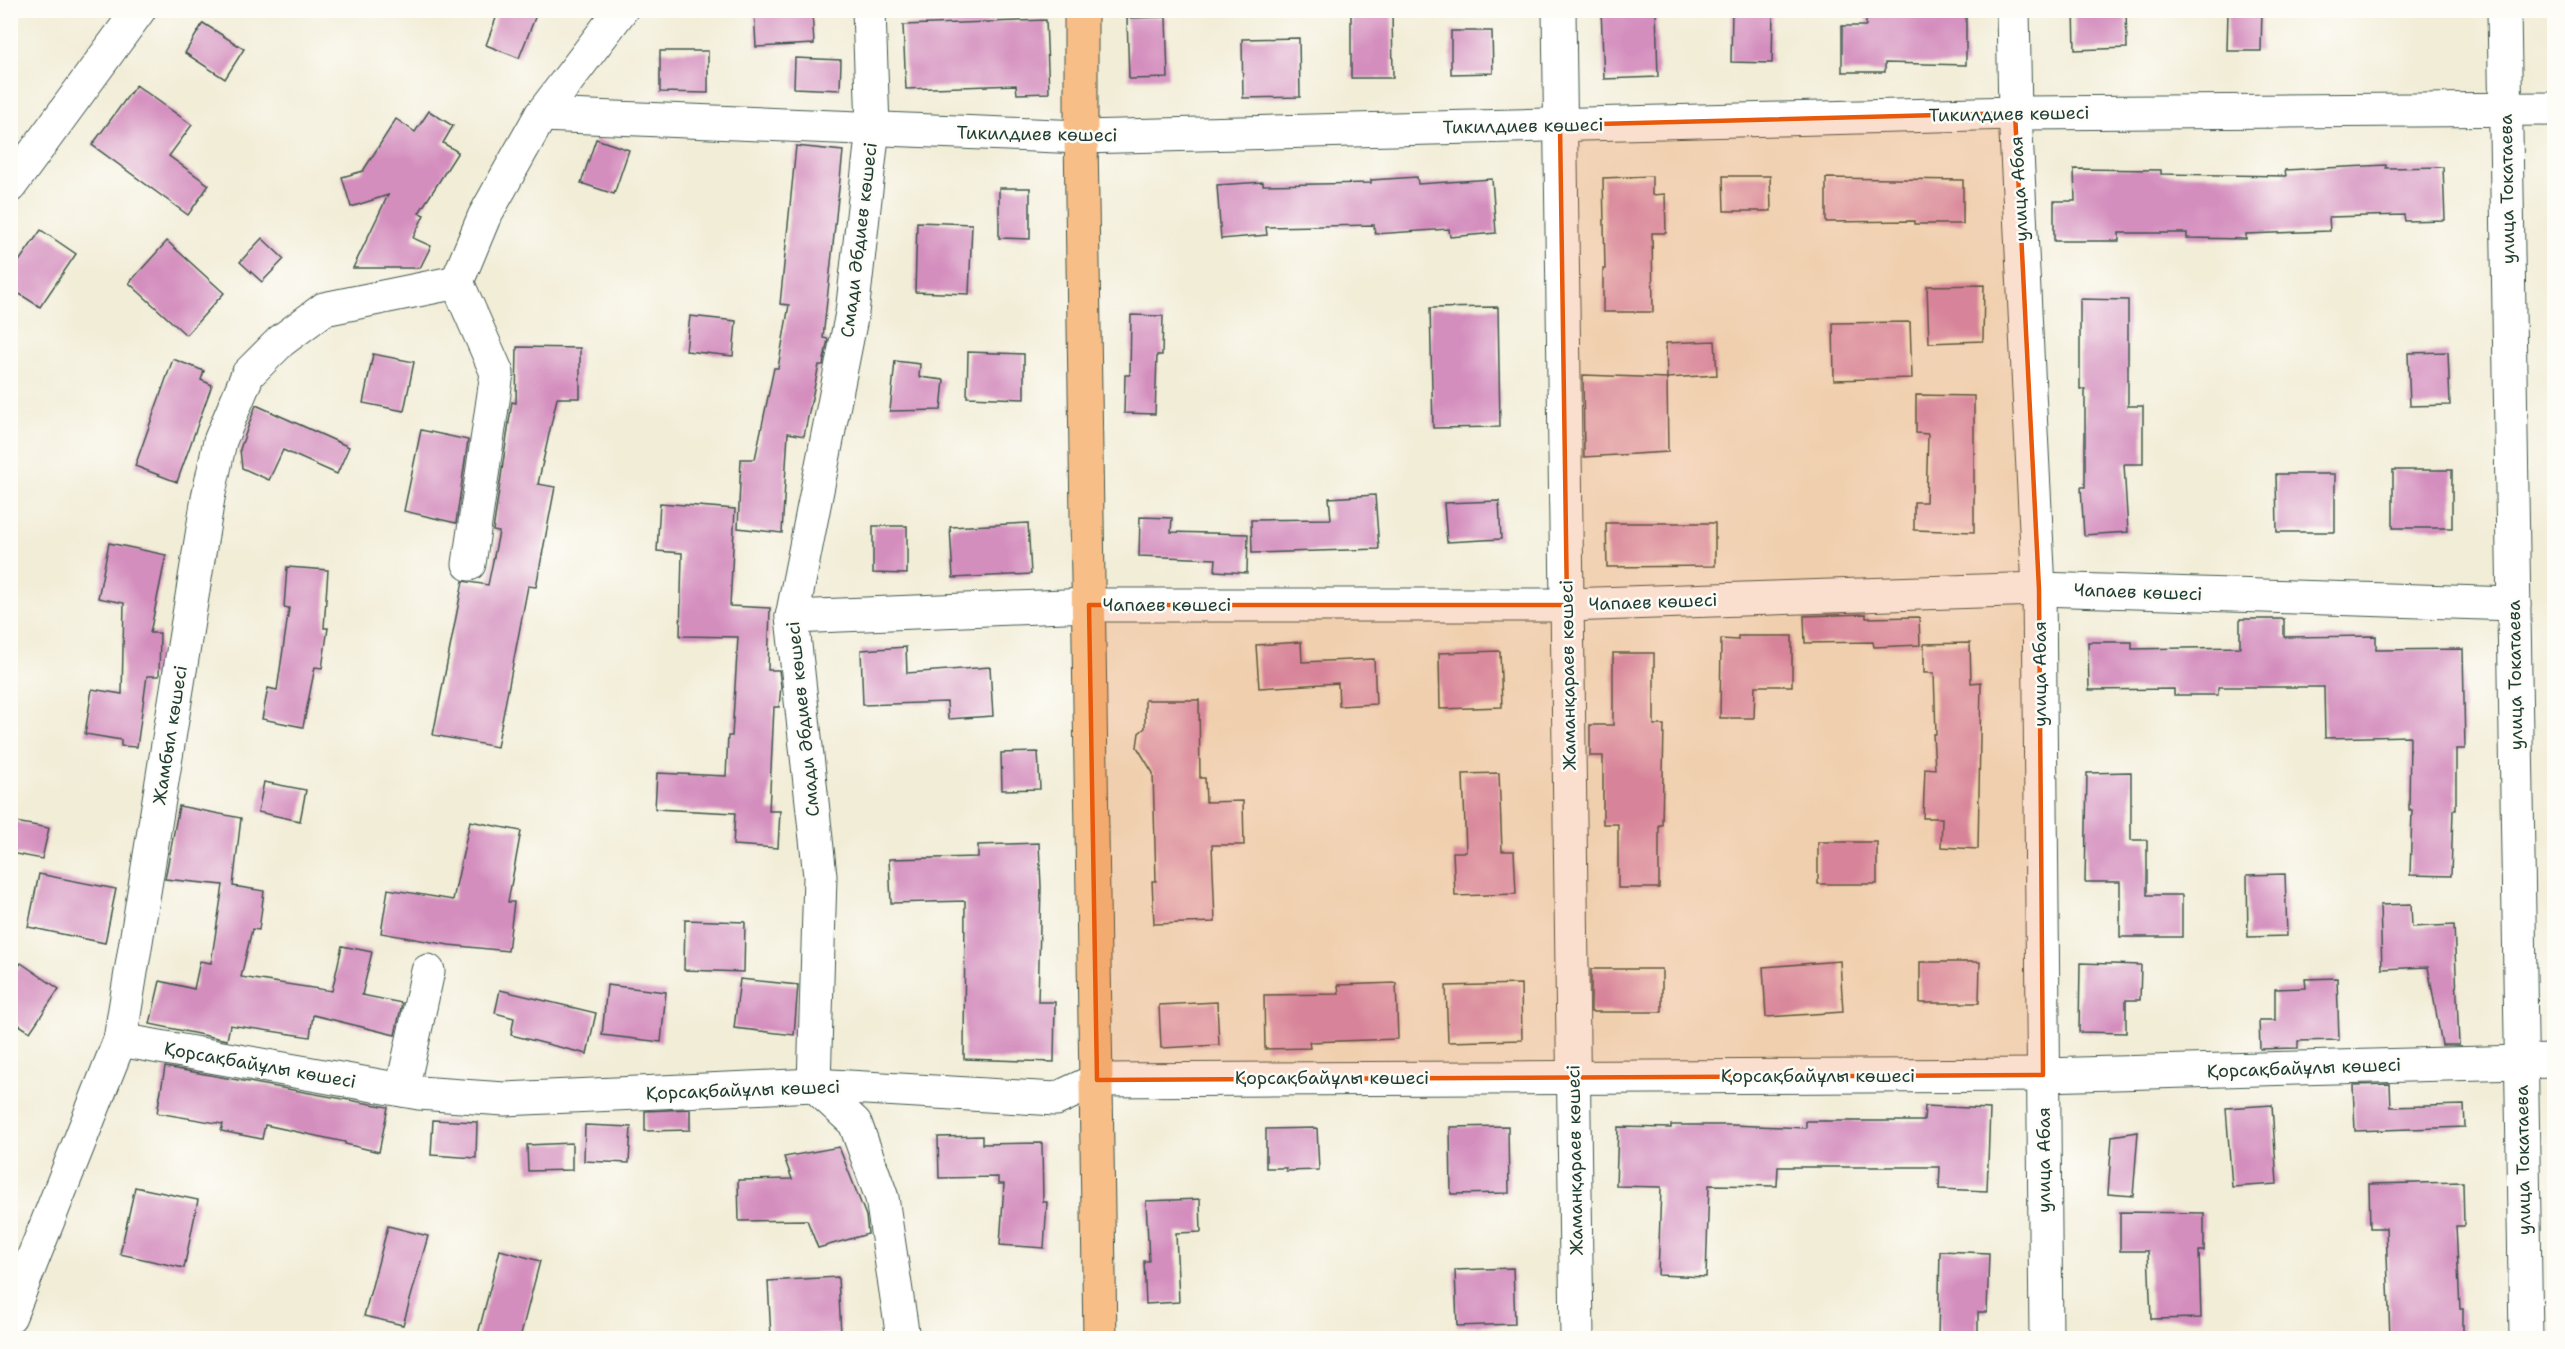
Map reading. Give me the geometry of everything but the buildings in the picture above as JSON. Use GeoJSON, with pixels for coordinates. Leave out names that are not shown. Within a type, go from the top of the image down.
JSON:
{"type":"FeatureCollection","features":[{"type":"Feature","properties":{"kind":"main road"},"geometry":{"type":"LineString","coordinates":[[1081,10],[1081,137],[1100,1338]]}},
{"type":"Feature","properties":{"kind":"street"},"geometry":{"type":"LineString","coordinates":[[10,186],[139,10]]}},
{"type":"Feature","properties":{"kind":"street"},"geometry":{"type":"LineString","coordinates":[[469,564],[496,373],[457,282],[484,217],[542,115],[621,10]]}},
{"type":"Feature","properties":{"kind":"street","name":"Смади Әбдиев көшесі"},"geometry":{"type":"LineString","coordinates":[[814,1085],[820,876],[792,617],[852,313],[873,129],[869,10]]}},
{"type":"Feature","properties":{"kind":"street","name":"Жаманқараев көшесі"},"geometry":{"type":"LineString","coordinates":[[1559,10],[1577,1338]]}},
{"type":"Feature","properties":{"kind":"street","name":"улица Абая"},"geometry":{"type":"LineString","coordinates":[[2013,10],[2015,112],[2039,589],[2046,1338]]}},
{"type":"Feature","properties":{"kind":"street","name":"улица Токатаева"},"geometry":{"type":"LineString","coordinates":[[2504,10],[2526,1338]]}},
{"type":"Feature","properties":{"kind":"street","name":"Тикилдиев көшесі"},"geometry":{"type":"LineString","coordinates":[[542,115],[1081,137],[2015,112],[2554,110]]}},
{"type":"Feature","properties":{"kind":"street","name":"Жамбыл көшесі"},"geometry":{"type":"LineString","coordinates":[[10,1316],[120,1040],[208,498],[220,441],[248,374],[281,341],[324,309],[457,282]]}},
{"type":"Feature","properties":{"kind":"street","name":"Чапаев көшесі"},"geometry":{"type":"LineString","coordinates":[[792,617],[1089,605],[1567,605],[2039,589],[2514,604]]}},
{"type":"Feature","properties":{"kind":"street"},"geometry":{"type":"LineString","coordinates":[[402,1090],[429,970]]}},
{"type":"Feature","properties":{"kind":"street","name":"Қорсақбайұлы көшесі"},"geometry":{"type":"LineString","coordinates":[[120,1040],[402,1090],[504,1099],[814,1085],[1056,1099],[1097,1080],[2043,1075],[2554,1061]]}},
{"type":"Feature","properties":{"kind":"street"},"geometry":{"type":"LineString","coordinates":[[814,1085],[855,1123],[882,1198],[903,1338]]}},
{"type":"Feature","properties":{"kind":"highlighted area"},"geometry":{"type":"Polygon","coordinates":[[[2015,113],[2039,589],[2043,1075],[1097,1080],[1089,605],[1567,605],[1560,125],[2015,113]]]}}]}
